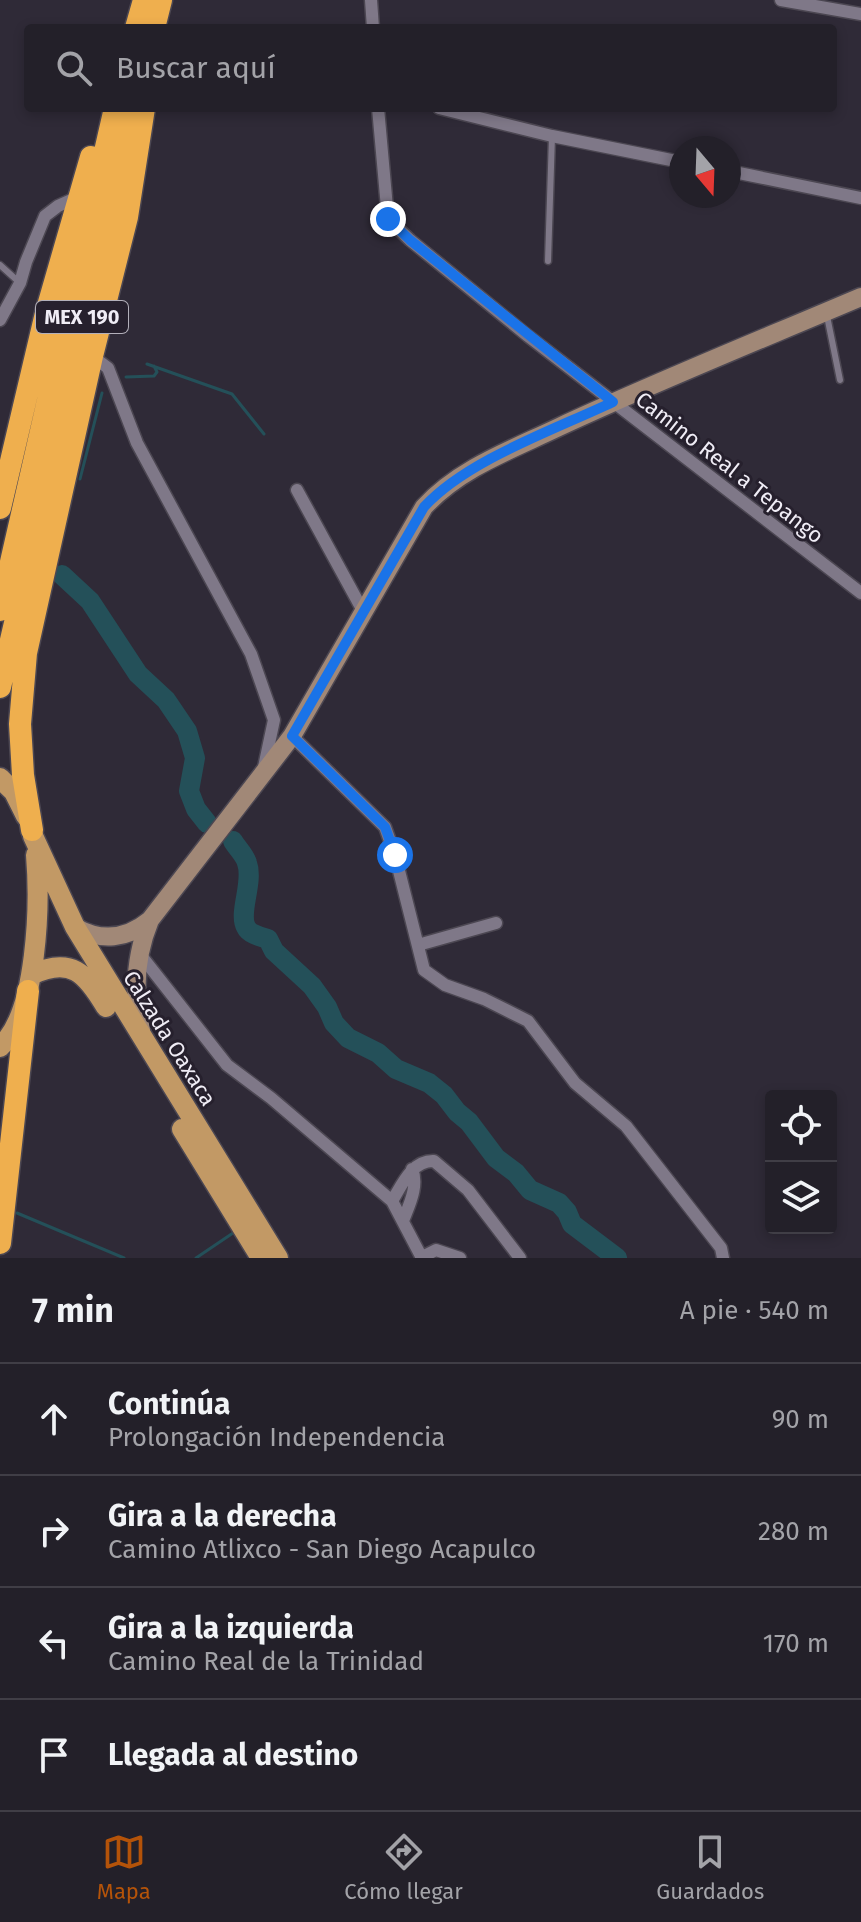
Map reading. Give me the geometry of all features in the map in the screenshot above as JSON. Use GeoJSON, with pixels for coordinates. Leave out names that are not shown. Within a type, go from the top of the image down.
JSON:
{"type":"FeatureCollection","features":[{"type":"Feature","properties":{"kind":"highway"},"geometry":{"type":"LineString","coordinates":[[137,24],[144,0]]}},
{"type":"Feature","properties":{"kind":"highway"},"geometry":{"type":"LineString","coordinates":[[155,24],[161,0]]}},
{"type":"Feature","properties":{"kind":"highway"},"geometry":{"type":"LineString","coordinates":[[0,508],[46,313],[78,197],[96,142],[111,112]]}},
{"type":"Feature","properties":{"kind":"highway","name":"MEX 190"},"geometry":{"type":"LineString","coordinates":[[10,691],[112,112]]}},
{"type":"Feature","properties":{"kind":"highway","name":"MEX 190"},"geometry":{"type":"LineString","coordinates":[[0,610],[36,532],[85,304],[132,112]]}},
{"type":"Feature","properties":{"kind":"highway"},"geometry":{"type":"LineString","coordinates":[[36,532],[92,356],[127,217],[143,112]]}},
{"type":"Feature","properties":{"kind":"highway"},"geometry":{"type":"LineString","coordinates":[[10,691],[33,833]]}},
{"type":"Feature","properties":{"kind":"highway"},"geometry":{"type":"LineString","coordinates":[[0,1243],[29,983]]}},
{"type":"Feature","properties":{"kind":"main road","name":"Calzada Oaxaca"},"geometry":{"type":"LineString","coordinates":[[0,778],[19,801],[75,927],[278,1258]]}},
{"type":"Feature","properties":{"kind":"main road"},"geometry":{"type":"LineString","coordinates":[[0,1047],[12,1032],[29,983],[38,898],[33,833]]}},
{"type":"Feature","properties":{"kind":"main road","name":"Calzada Oaxaca"},"geometry":{"type":"LineString","coordinates":[[29,983],[45,969],[59,966],[75,970],[89,979],[261,1258]]}},
{"type":"Feature","properties":{"kind":"street"},"geometry":{"type":"LineString","coordinates":[[371,0],[373,24]]}},
{"type":"Feature","properties":{"kind":"street"},"geometry":{"type":"LineString","coordinates":[[781,0],[861,14]]}},
{"type":"Feature","properties":{"kind":"street","name":"Camino Real a Tepango"},"geometry":{"type":"LineString","coordinates":[[378,112],[388,219],[613,402],[861,593]]}},
{"type":"Feature","properties":{"kind":"street"},"geometry":{"type":"LineString","coordinates":[[455,112],[669,160]]}},
{"type":"Feature","properties":{"kind":"street"},"geometry":{"type":"LineString","coordinates":[[741,173],[861,198]]}},
{"type":"Feature","properties":{"kind":"street"},"geometry":{"type":"LineString","coordinates":[[2,311],[20,283],[45,216],[78,197]]}},
{"type":"Feature","properties":{"kind":"street"},"geometry":{"type":"LineString","coordinates":[[75,927],[90,935],[115,937],[134,932],[150,920],[292,736],[424,507],[442,487],[482,464],[613,402],[861,297]]}},
{"type":"Feature","properties":{"kind":"street"},"geometry":{"type":"LineString","coordinates":[[92,356],[108,368],[137,443],[251,654],[274,720],[259,779]]}},
{"type":"Feature","properties":{"kind":"street"},"geometry":{"type":"LineString","coordinates":[[297,490],[363,611]]}},
{"type":"Feature","properties":{"kind":"street"},"geometry":{"type":"LineString","coordinates":[[292,736],[385,827],[424,970],[445,985],[484,999],[528,1021],[575,1083],[626,1126],[721,1248],[723,1258]]}},
{"type":"Feature","properties":{"kind":"street"},"geometry":{"type":"LineString","coordinates":[[146,1046],[136,998],[139,953],[150,920]]}},
{"type":"Feature","properties":{"kind":"street"},"geometry":{"type":"LineString","coordinates":[[418,945],[496,923]]}},
{"type":"Feature","properties":{"kind":"street"},"geometry":{"type":"LineString","coordinates":[[139,953],[227,1065],[283,1108],[392,1201],[422,1257],[436,1250],[460,1258]]}},
{"type":"Feature","properties":{"kind":"street"},"geometry":{"type":"LineString","coordinates":[[392,1201],[412,1169],[428,1160],[434,1161],[468,1190],[520,1258]]}},
{"type":"Feature","properties":{"kind":"street"},"geometry":{"type":"LineString","coordinates":[[403,1221],[412,1195],[415,1175],[412,1169]]}},
{"type":"Feature","properties":{"kind":"lane"},"geometry":{"type":"LineString","coordinates":[[548,261],[552,136]]}},
{"type":"Feature","properties":{"kind":"lane"},"geometry":{"type":"LineString","coordinates":[[0,265],[20,283]]}},
{"type":"Feature","properties":{"kind":"lane"},"geometry":{"type":"LineString","coordinates":[[827,312],[840,380]]}},
{"type":"Feature","properties":{"kind":"waterway"},"geometry":{"type":"LineString","coordinates":[[147,364],[232,394],[264,434]]}},
{"type":"Feature","properties":{"kind":"waterway"},"geometry":{"type":"LineString","coordinates":[[126,377],[154,376],[157,372],[154,366]]}},
{"type":"Feature","properties":{"kind":"waterway"},"geometry":{"type":"LineString","coordinates":[[80,479],[102,393]]}},
{"type":"Feature","properties":{"kind":"waterway"},"geometry":{"type":"LineString","coordinates":[[62,575],[90,601],[138,674],[166,700],[187,731],[195,758],[189,791],[196,809],[207,823]]}},
{"type":"Feature","properties":{"kind":"waterway"},"geometry":{"type":"LineString","coordinates":[[233,841],[245,857],[249,871],[244,914],[248,929],[268,939],[274,951],[312,986],[334,1023],[348,1038],[378,1053],[396,1069],[429,1083],[444,1095],[496,1158],[516,1173],[530,1190],[559,1203],[572,1224],[617,1258]]}},
{"type":"Feature","properties":{"kind":"waterway"},"geometry":{"type":"LineString","coordinates":[[17,1213],[124,1258]]}},
{"type":"Feature","properties":{"kind":"waterway"},"geometry":{"type":"LineString","coordinates":[[196,1258],[233,1233]]}},
{"type":"Feature","properties":{"kind":"route"},"geometry":{"type":"LineString","coordinates":[[388,219],[528,336],[613,402],[467,471],[442,487],[424,507],[292,736],[385,827],[395,855]]}}]}
